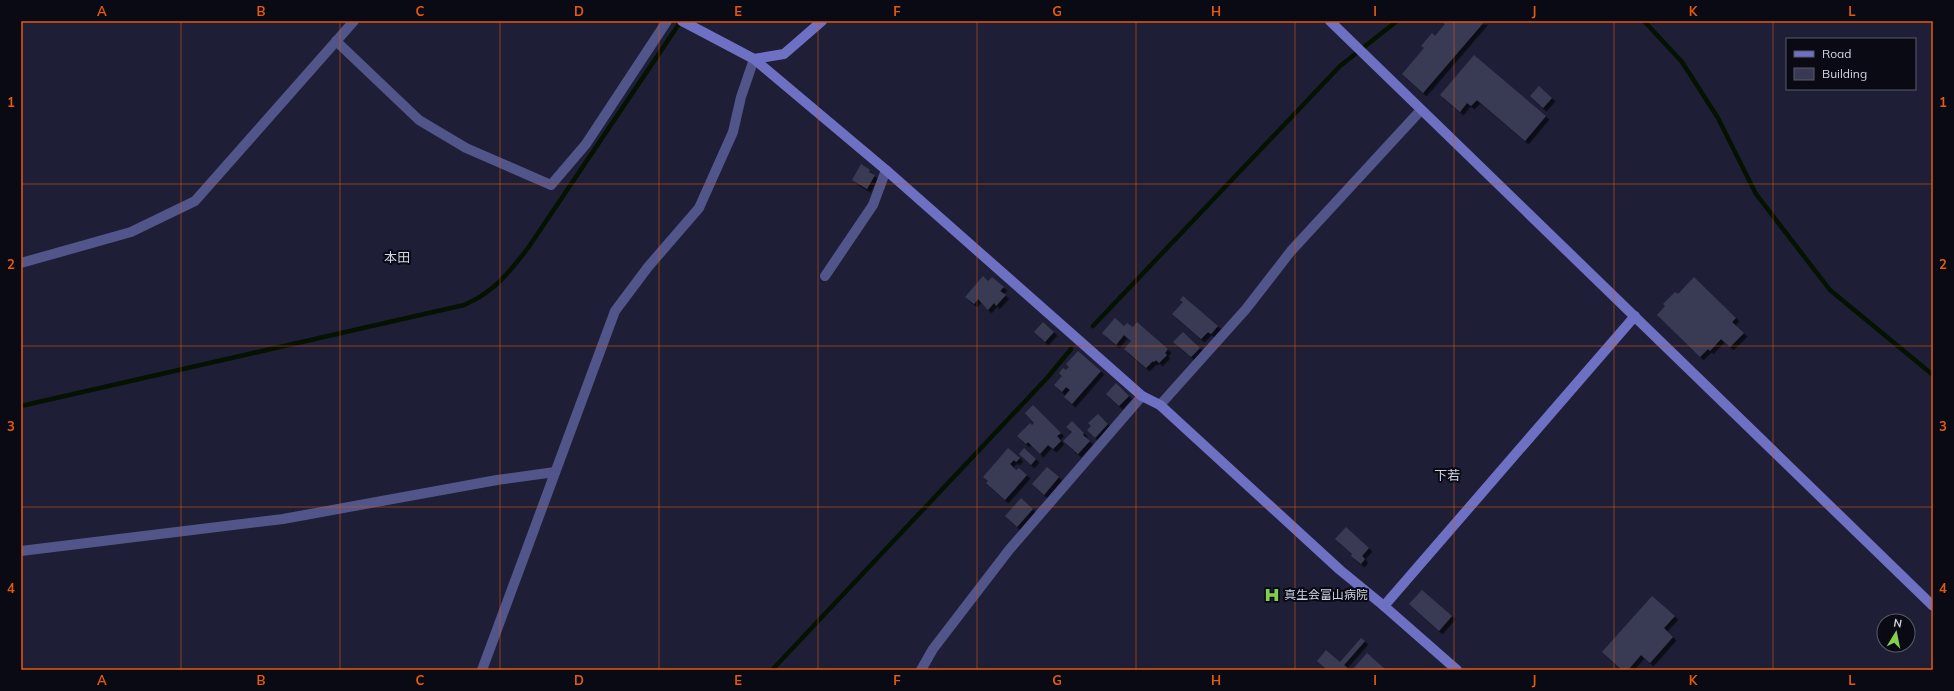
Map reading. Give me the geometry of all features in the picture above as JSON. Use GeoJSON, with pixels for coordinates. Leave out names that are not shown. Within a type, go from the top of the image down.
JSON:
{"type":"FeatureCollection","features":[{"type":"Feature","properties":{"kind":"street"},"geometry":{"type":"LineString","coordinates":[[21,263],[131,232],[195,201],[354,21]]}},
{"type":"Feature","properties":{"kind":"street"},"geometry":{"type":"LineString","coordinates":[[336,41],[420,120],[466,148],[551,185],[586,144],[667,21]]}},
{"type":"Feature","properties":{"kind":"street"},"geometry":{"type":"LineString","coordinates":[[682,21],[754,59],[886,170],[1142,396],[1160,405],[1340,570],[1458,670]]}},
{"type":"Feature","properties":{"kind":"street"},"geometry":{"type":"LineString","coordinates":[[754,59],[784,54],[822,21]]}},
{"type":"Feature","properties":{"kind":"street"},"geometry":{"type":"LineString","coordinates":[[1330,21],[1933,606]]}},
{"type":"Feature","properties":{"kind":"street"},"geometry":{"type":"LineString","coordinates":[[482,670],[615,311],[648,267],[699,208],[733,132],[741,97],[754,59]]}},
{"type":"Feature","properties":{"kind":"street"},"geometry":{"type":"LineString","coordinates":[[1160,405],[1246,309],[1291,251],[1421,110]]}},
{"type":"Feature","properties":{"kind":"street"},"geometry":{"type":"LineString","coordinates":[[825,276],[873,205],[886,170]]}},
{"type":"Feature","properties":{"kind":"street"},"geometry":{"type":"LineString","coordinates":[[1384,606],[1635,316]]}},
{"type":"Feature","properties":{"kind":"street"},"geometry":{"type":"LineString","coordinates":[[921,670],[933,649],[1009,550],[1142,396]]}},
{"type":"Feature","properties":{"kind":"street"},"geometry":{"type":"LineString","coordinates":[[21,551],[283,519],[497,480],[555,472]]}},
{"type":"Feature","properties":{"kind":"building"},"geometry":{"type":"Polygon","coordinates":[[[1441,21],[1485,21],[1423,93],[1402,74],[1424,48],[1421,46],[1432,33],[1435,36],[1445,24],[1441,21]]]}},
{"type":"Feature","properties":{"kind":"building"},"geometry":{"type":"Polygon","coordinates":[[[1474,55],[1546,116],[1525,141],[1477,100],[1471,106],[1467,103],[1460,112],[1440,95],[1474,55]]]}},
{"type":"Feature","properties":{"kind":"building"},"geometry":{"type":"Polygon","coordinates":[[[1539,86],[1552,98],[1543,108],[1530,96],[1539,86]]]}},
{"type":"Feature","properties":{"kind":"building"},"geometry":{"type":"Polygon","coordinates":[[[861,164],[870,170],[869,172],[875,175],[867,189],[852,180],[861,164]]]}},
{"type":"Feature","properties":{"kind":"building"},"geometry":{"type":"Polygon","coordinates":[[[983,276],[988,281],[992,277],[1004,287],[1000,291],[1006,295],[996,306],[994,303],[988,310],[978,299],[974,304],[965,297],[983,276]]]}},
{"type":"Feature","properties":{"kind":"building"},"geometry":{"type":"Polygon","coordinates":[[[1694,277],[1736,318],[1732,322],[1744,333],[1730,347],[1721,339],[1710,351],[1708,349],[1700,357],[1657,315],[1665,306],[1663,304],[1675,292],[1678,294],[1694,277]]]}},
{"type":"Feature","properties":{"kind":"building"},"geometry":{"type":"Polygon","coordinates":[[[1183,296],[1218,326],[1211,334],[1208,332],[1201,339],[1172,314],[1183,302],[1180,300],[1183,296]]]}},
{"type":"Feature","properties":{"kind":"building"},"geometry":{"type":"Polygon","coordinates":[[[1115,318],[1124,326],[1127,323],[1133,327],[1137,322],[1168,349],[1165,353],[1167,355],[1159,363],[1156,360],[1154,362],[1153,361],[1146,368],[1124,349],[1131,341],[1124,335],[1116,345],[1102,333],[1115,318]]]}},
{"type":"Feature","properties":{"kind":"building"},"geometry":{"type":"Polygon","coordinates":[[[1043,322],[1054,332],[1045,342],[1034,332],[1043,322]]]}},
{"type":"Feature","properties":{"kind":"building"},"geometry":{"type":"Polygon","coordinates":[[[1183,332],[1200,348],[1191,357],[1173,342],[1183,332]]]}},
{"type":"Feature","properties":{"kind":"building"},"geometry":{"type":"Polygon","coordinates":[[[1078,351],[1101,371],[1072,404],[1064,397],[1070,390],[1066,387],[1062,392],[1054,385],[1062,376],[1059,373],[1063,368],[1066,370],[1069,367],[1066,364],[1078,351]]]}},
{"type":"Feature","properties":{"kind":"building"},"geometry":{"type":"Polygon","coordinates":[[[1116,383],[1129,396],[1119,406],[1106,394],[1116,383]]]}},
{"type":"Feature","properties":{"kind":"building"},"geometry":{"type":"Polygon","coordinates":[[[1033,405],[1061,433],[1057,436],[1061,441],[1053,449],[1048,445],[1040,454],[1028,442],[1026,444],[1017,436],[1030,423],[1032,425],[1034,423],[1025,413],[1033,405]]]}},
{"type":"Feature","properties":{"kind":"building"},"geometry":{"type":"Polygon","coordinates":[[[1098,414],[1108,424],[1095,438],[1087,430],[1091,426],[1088,423],[1098,414]]]}},
{"type":"Feature","properties":{"kind":"building"},"geometry":{"type":"Polygon","coordinates":[[[1072,421],[1090,441],[1078,454],[1063,441],[1072,432],[1066,427],[1072,421]]]}},
{"type":"Feature","properties":{"kind":"building"},"geometry":{"type":"Polygon","coordinates":[[[1008,448],[1020,458],[1016,462],[1014,460],[1010,464],[1016,470],[1019,468],[1027,475],[1005,500],[986,483],[988,481],[983,477],[1008,448]]]}},
{"type":"Feature","properties":{"kind":"building"},"geometry":{"type":"Polygon","coordinates":[[[1024,448],[1036,459],[1031,465],[1019,454],[1024,448]]]}},
{"type":"Feature","properties":{"kind":"building"},"geometry":{"type":"Polygon","coordinates":[[[1047,467],[1059,477],[1044,495],[1032,484],[1047,467]]]}},
{"type":"Feature","properties":{"kind":"building"},"geometry":{"type":"Polygon","coordinates":[[[1021,498],[1033,509],[1017,527],[1005,516],[1021,498]]]}},
{"type":"Feature","properties":{"kind":"building"},"geometry":{"type":"Polygon","coordinates":[[[1346,527],[1369,548],[1362,556],[1365,559],[1361,564],[1335,539],[1346,527]]]}},
{"type":"Feature","properties":{"kind":"building"},"geometry":{"type":"Polygon","coordinates":[[[1422,590],[1452,616],[1439,631],[1409,604],[1422,590]]]}},
{"type":"Feature","properties":{"kind":"building"},"geometry":{"type":"Polygon","coordinates":[[[1652,596],[1675,616],[1664,628],[1673,637],[1650,663],[1641,655],[1628,670],[1622,670],[1602,652],[1652,596]]]}},
{"type":"Feature","properties":{"kind":"building"},"geometry":{"type":"Polygon","coordinates":[[[1361,638],[1365,641],[1344,665],[1350,670],[1327,670],[1317,661],[1326,650],[1340,662],[1361,638]]]}},
{"type":"Feature","properties":{"kind":"building"},"geometry":{"type":"Polygon","coordinates":[[[1367,653],[1386,670],[1352,670],[1367,653]]]}},
{"type":"Feature","properties":{"kind":"waterway"},"geometry":{"type":"LineString","coordinates":[[21,406],[464,305],[475,300],[500,281],[528,248],[681,21]]}},
{"type":"Feature","properties":{"kind":"waterway"},"geometry":{"type":"LineString","coordinates":[[1093,326],[1340,66],[1397,21]]}},
{"type":"Feature","properties":{"kind":"waterway"},"geometry":{"type":"LineString","coordinates":[[1644,21],[1682,62],[1718,118],[1756,194],[1830,290],[1933,375]]}},
{"type":"Feature","properties":{"kind":"waterway"},"geometry":{"type":"LineString","coordinates":[[772,670],[1047,378],[1071,349]]}},
{"type":"Feature","properties":{"kind":"place","name":"真生会富山病院"},"geometry":{"type":"Point","coordinates":[1272,595]}},
{"type":"Feature","properties":{"kind":"district","name":"本田"},"geometry":{"type":"Point","coordinates":[397,257]}},
{"type":"Feature","properties":{"kind":"district","name":"下若"},"geometry":{"type":"Point","coordinates":[1447,475]}}]}
